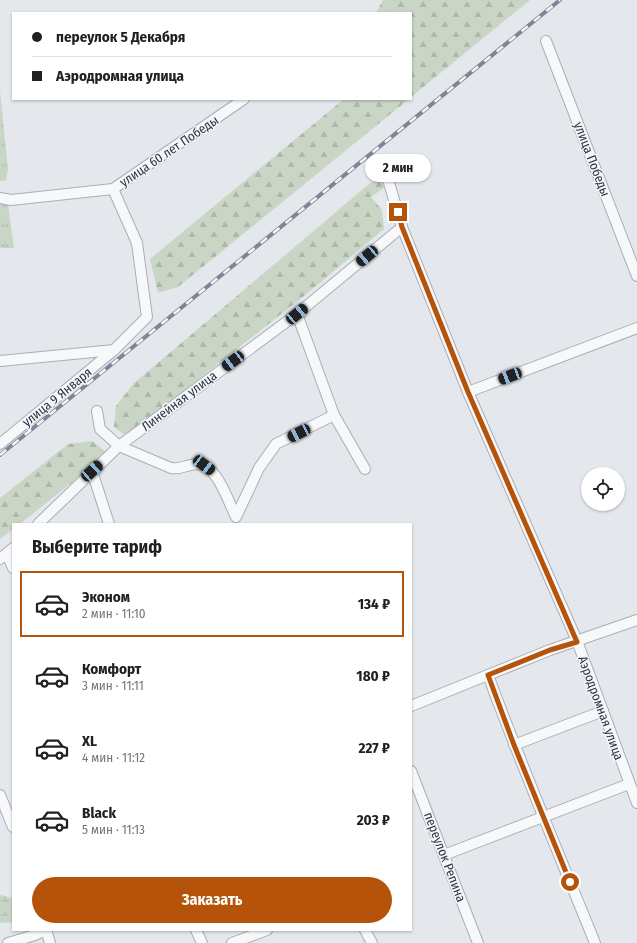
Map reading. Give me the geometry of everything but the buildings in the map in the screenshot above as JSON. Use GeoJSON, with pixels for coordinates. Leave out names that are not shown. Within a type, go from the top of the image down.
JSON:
{"type":"FeatureCollection","features":[{"type":"Feature","properties":{"kind":"street","name":"улица Победы"},"geometry":{"type":"LineString","coordinates":[[546,41],[637,276]]}},
{"type":"Feature","properties":{"kind":"street","name":"улица 60 лет Победы"},"geometry":{"type":"LineString","coordinates":[[113,189],[243,100]]}},
{"type":"Feature","properties":{"kind":"street","name":"Аэродромная улица"},"geometry":{"type":"LineString","coordinates":[[385,169],[402,227],[468,392],[577,642],[637,803]]}},
{"type":"Feature","properties":{"kind":"street"},"geometry":{"type":"LineString","coordinates":[[0,198],[12,200],[113,189]]}},
{"type":"Feature","properties":{"kind":"street","name":"улица 9 Января"},"geometry":{"type":"LineString","coordinates":[[0,444],[114,350],[147,317],[137,243],[113,189]]}},
{"type":"Feature","properties":{"kind":"street","name":"Линейная улица"},"geometry":{"type":"LineString","coordinates":[[39,523],[119,446],[297,314],[402,227]]}},
{"type":"Feature","properties":{"kind":"street"},"geometry":{"type":"LineString","coordinates":[[297,314],[334,415],[365,469]]}},
{"type":"Feature","properties":{"kind":"street"},"geometry":{"type":"LineString","coordinates":[[468,392],[637,328]]}},
{"type":"Feature","properties":{"kind":"street"},"geometry":{"type":"LineString","coordinates":[[0,360],[114,350]]}},
{"type":"Feature","properties":{"kind":"street"},"geometry":{"type":"LineString","coordinates":[[97,411],[100,428],[119,446],[171,468],[179,470],[192,464],[204,465],[213,471],[237,520]]}},
{"type":"Feature","properties":{"kind":"street"},"geometry":{"type":"LineString","coordinates":[[237,520],[259,468],[276,444],[334,415]]}},
{"type":"Feature","properties":{"kind":"street"},"geometry":{"type":"LineString","coordinates":[[92,471],[109,523]]}},
{"type":"Feature","properties":{"kind":"street"},"geometry":{"type":"LineString","coordinates":[[7,554],[12,566]]}},
{"type":"Feature","properties":{"kind":"street"},"geometry":{"type":"LineString","coordinates":[[412,706],[550,650],[577,642],[637,620]]}},
{"type":"Feature","properties":{"kind":"street"},"geometry":{"type":"LineString","coordinates":[[488,675],[514,745],[545,817],[595,943]]}},
{"type":"Feature","properties":{"kind":"street"},"geometry":{"type":"LineString","coordinates":[[514,745],[603,711]]}},
{"type":"Feature","properties":{"kind":"street","name":"переулок Репина"},"geometry":{"type":"LineString","coordinates":[[412,774],[478,943]]}},
{"type":"Feature","properties":{"kind":"street"},"geometry":{"type":"LineString","coordinates":[[444,855],[629,784]]}},
{"type":"Feature","properties":{"kind":"street"},"geometry":{"type":"LineString","coordinates":[[0,795],[12,825]]}},
{"type":"Feature","properties":{"kind":"street"},"geometry":{"type":"LineString","coordinates":[[8,943],[43,931]]}},
{"type":"Feature","properties":{"kind":"street"},"geometry":{"type":"LineString","coordinates":[[46,931],[50,943]]}},
{"type":"Feature","properties":{"kind":"street"},"geometry":{"type":"LineString","coordinates":[[196,931],[202,943]]}},
{"type":"Feature","properties":{"kind":"street"},"geometry":{"type":"LineString","coordinates":[[232,943],[251,933],[261,931]]}},
{"type":"Feature","properties":{"kind":"street"},"geometry":{"type":"LineString","coordinates":[[366,931],[372,943]]}},
{"type":"Feature","properties":{"kind":"green space"},"geometry":{"type":"Polygon","coordinates":[[[383,0],[530,0],[412,96],[412,12],[377,12],[383,0]]]}},
{"type":"Feature","properties":{"kind":"green space"},"geometry":{"type":"Polygon","coordinates":[[[0,91],[8,170],[6,180],[0,181],[0,91]]]}},
{"type":"Feature","properties":{"kind":"green space"},"geometry":{"type":"Polygon","coordinates":[[[343,100],[408,100],[178,287],[158,293],[150,259],[343,100]]]}},
{"type":"Feature","properties":{"kind":"green space"},"geometry":{"type":"Polygon","coordinates":[[[379,179],[385,187],[371,197],[382,210],[384,229],[304,296],[136,429],[123,434],[114,427],[116,406],[133,384],[369,184],[379,179]]]}},
{"type":"Feature","properties":{"kind":"green space"},"geometry":{"type":"Polygon","coordinates":[[[0,203],[8,204],[14,248],[0,248],[0,203]]]}},
{"type":"Feature","properties":{"kind":"green space"},"geometry":{"type":"Polygon","coordinates":[[[92,441],[105,451],[76,479],[21,523],[12,523],[12,530],[0,539],[0,498],[68,444],[92,441]]]}},
{"type":"Feature","properties":{"kind":"green space"},"geometry":{"type":"Polygon","coordinates":[[[0,895],[12,898],[12,922],[0,923],[0,895]]]}},
{"type":"Feature","properties":{"kind":"railway"},"geometry":{"type":"LineString","coordinates":[[0,455],[560,0]]}},
{"type":"Feature","properties":{"kind":"route"},"geometry":{"type":"LineString","coordinates":[[398,212],[402,227],[468,392],[577,642],[550,650],[488,675],[514,745],[545,817],[570,882]]}}]}
